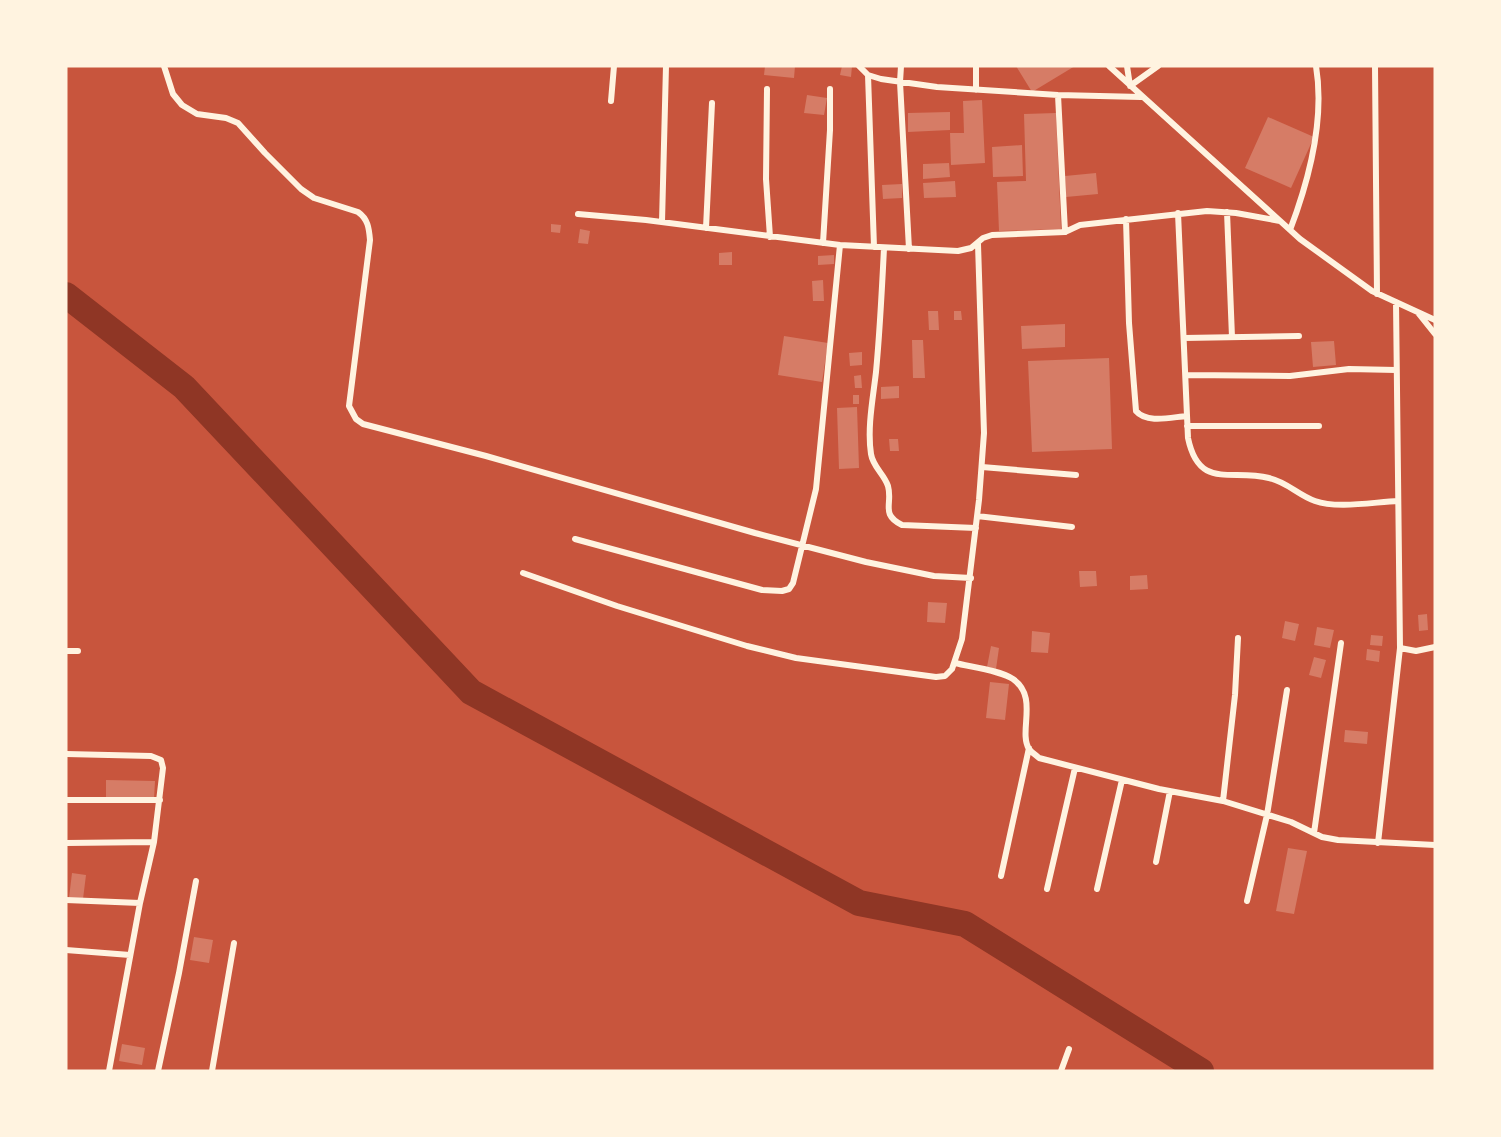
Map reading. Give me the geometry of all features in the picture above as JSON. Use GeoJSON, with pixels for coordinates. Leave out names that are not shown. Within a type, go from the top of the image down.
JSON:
{"type":"FeatureCollection","features":[{"type":"Feature","properties":{"kind":"street"},"geometry":{"type":"LineString","coordinates":[[164,66],[173,94],[182,105],[197,114],[226,118],[238,123],[301,189],[314,198],[358,212],[364,217],[369,226],[370,240],[349,406],[356,419],[363,424],[486,456],[802,546],[934,576],[970,578]]}},
{"type":"Feature","properties":{"kind":"street"},"geometry":{"type":"LineString","coordinates":[[611,100],[614,66]]}},
{"type":"Feature","properties":{"kind":"street"},"geometry":{"type":"LineString","coordinates":[[662,222],[666,66]]}},
{"type":"Feature","properties":{"kind":"street"},"geometry":{"type":"LineString","coordinates":[[859,66],[868,75],[937,87],[1058,95],[1142,97]]}},
{"type":"Feature","properties":{"kind":"street"},"geometry":{"type":"LineString","coordinates":[[901,66],[909,249]]}},
{"type":"Feature","properties":{"kind":"street"},"geometry":{"type":"LineString","coordinates":[[976,66],[976,90]]}},
{"type":"Feature","properties":{"kind":"street"},"geometry":{"type":"LineString","coordinates":[[1109,66],[1290,230],[1342,271],[1377,294],[1435,321]]}},
{"type":"Feature","properties":{"kind":"street"},"geometry":{"type":"LineString","coordinates":[[1127,66],[1130,86]]}},
{"type":"Feature","properties":{"kind":"street"},"geometry":{"type":"LineString","coordinates":[[1130,86],[1158,66]]}},
{"type":"Feature","properties":{"kind":"street"},"geometry":{"type":"LineString","coordinates":[[1290,230],[1300,204],[1312,153],[1320,85],[1316,66]]}},
{"type":"Feature","properties":{"kind":"street"},"geometry":{"type":"LineString","coordinates":[[1375,66],[1377,294]]}},
{"type":"Feature","properties":{"kind":"street"},"geometry":{"type":"LineString","coordinates":[[868,75],[874,247]]}},
{"type":"Feature","properties":{"kind":"street"},"geometry":{"type":"LineString","coordinates":[[767,89],[766,179],[770,237]]}},
{"type":"Feature","properties":{"kind":"street"},"geometry":{"type":"LineString","coordinates":[[823,243],[830,130],[830,89]]}},
{"type":"Feature","properties":{"kind":"street"},"geometry":{"type":"LineString","coordinates":[[1058,95],[1065,232]]}},
{"type":"Feature","properties":{"kind":"street"},"geometry":{"type":"LineString","coordinates":[[706,228],[712,103]]}},
{"type":"Feature","properties":{"kind":"street"},"geometry":{"type":"LineString","coordinates":[[578,214],[662,222],[840,245],[958,251],[971,249],[983,238],[992,235],[1065,232],[1080,225],[1178,213],[1227,212],[1280,221]]}},
{"type":"Feature","properties":{"kind":"street"},"geometry":{"type":"LineString","coordinates":[[1227,212],[1232,337]]}},
{"type":"Feature","properties":{"kind":"street"},"geometry":{"type":"LineString","coordinates":[[1178,213],[1187,416],[1191,452],[1197,464],[1206,471],[1226,475],[1264,476],[1280,480],[1308,499],[1318,502],[1331,504],[1398,501]]}},
{"type":"Feature","properties":{"kind":"street"},"geometry":{"type":"LineString","coordinates":[[1126,219],[1136,411],[1140,416],[1149,418],[1187,416]]}},
{"type":"Feature","properties":{"kind":"street"},"geometry":{"type":"LineString","coordinates":[[523,573],[692,630],[796,658],[936,677],[945,676],[955,663],[962,639],[982,467],[984,422],[978,244]]}},
{"type":"Feature","properties":{"kind":"street"},"geometry":{"type":"LineString","coordinates":[[574,539],[751,588],[782,591],[789,589],[793,583],[816,489],[840,245]]}},
{"type":"Feature","properties":{"kind":"street"},"geometry":{"type":"LineString","coordinates":[[884,248],[880,333],[870,434],[874,465],[887,484],[889,515],[902,525],[976,528]]}},
{"type":"Feature","properties":{"kind":"street"},"geometry":{"type":"LineString","coordinates":[[1378,843],[1400,648],[1395,302]]}},
{"type":"Feature","properties":{"kind":"street"},"geometry":{"type":"LineString","coordinates":[[1418,313],[1435,334]]}},
{"type":"Feature","properties":{"kind":"street"},"geometry":{"type":"LineString","coordinates":[[1184,338],[1299,336]]}},
{"type":"Feature","properties":{"kind":"street"},"geometry":{"type":"LineString","coordinates":[[1186,375],[1290,376],[1349,369],[1396,370]]}},
{"type":"Feature","properties":{"kind":"street"},"geometry":{"type":"LineString","coordinates":[[1188,426],[1318,426]]}},
{"type":"Feature","properties":{"kind":"street"},"geometry":{"type":"LineString","coordinates":[[982,467],[1076,475]]}},
{"type":"Feature","properties":{"kind":"street"},"geometry":{"type":"LineString","coordinates":[[977,516],[1072,526]]}},
{"type":"Feature","properties":{"kind":"street"},"geometry":{"type":"LineString","coordinates":[[1223,801],[1235,695],[1238,638]]}},
{"type":"Feature","properties":{"kind":"street"},"geometry":{"type":"LineString","coordinates":[[1314,833],[1341,643]]}},
{"type":"Feature","properties":{"kind":"street"},"geometry":{"type":"LineString","coordinates":[[1400,648],[1416,651],[1435,647]]}},
{"type":"Feature","properties":{"kind":"street"},"geometry":{"type":"LineString","coordinates":[[66,651],[78,651]]}},
{"type":"Feature","properties":{"kind":"street"},"geometry":{"type":"LineString","coordinates":[[955,663],[1005,675],[1015,680],[1025,699],[1028,713],[1026,738],[1029,748],[1039,758],[1122,780],[1223,801],[1292,822],[1322,837],[1378,843],[1435,845]]}},
{"type":"Feature","properties":{"kind":"street"},"geometry":{"type":"LineString","coordinates":[[1247,902],[1267,815],[1287,690]]}},
{"type":"Feature","properties":{"kind":"street"},"geometry":{"type":"LineString","coordinates":[[1001,876],[1029,748]]}},
{"type":"Feature","properties":{"kind":"street"},"geometry":{"type":"LineString","coordinates":[[66,754],[151,756],[161,760],[163,768],[154,843],[140,903],[109,1071]]}},
{"type":"Feature","properties":{"kind":"street"},"geometry":{"type":"LineString","coordinates":[[1047,889],[1075,768]]}},
{"type":"Feature","properties":{"kind":"street"},"geometry":{"type":"LineString","coordinates":[[1097,889],[1122,780]]}},
{"type":"Feature","properties":{"kind":"street"},"geometry":{"type":"LineString","coordinates":[[1156,862],[1170,791]]}},
{"type":"Feature","properties":{"kind":"street"},"geometry":{"type":"LineString","coordinates":[[66,800],[160,800]]}},
{"type":"Feature","properties":{"kind":"street"},"geometry":{"type":"LineString","coordinates":[[66,843],[154,843]]}},
{"type":"Feature","properties":{"kind":"street"},"geometry":{"type":"LineString","coordinates":[[158,1071],[179,973],[195,881]]}},
{"type":"Feature","properties":{"kind":"street"},"geometry":{"type":"LineString","coordinates":[[66,900],[140,903]]}},
{"type":"Feature","properties":{"kind":"street"},"geometry":{"type":"LineString","coordinates":[[212,1071],[234,943]]}},
{"type":"Feature","properties":{"kind":"street"},"geometry":{"type":"LineString","coordinates":[[66,950],[130,956]]}},
{"type":"Feature","properties":{"kind":"street"},"geometry":{"type":"LineString","coordinates":[[1061,1071],[1069,1049]]}},
{"type":"Feature","properties":{"kind":"building"},"geometry":{"type":"Polygon","coordinates":[[[765,66],[795,66],[794,78],[764,75],[765,66]]]}},
{"type":"Feature","properties":{"kind":"building"},"geometry":{"type":"Polygon","coordinates":[[[842,66],[852,66],[851,77],[840,75],[842,66]]]}},
{"type":"Feature","properties":{"kind":"building"},"geometry":{"type":"Polygon","coordinates":[[[1016,66],[1075,66],[1032,92],[1016,66]]]}},
{"type":"Feature","properties":{"kind":"building"},"geometry":{"type":"Polygon","coordinates":[[[807,95],[827,98],[824,115],[804,113],[807,95]]]}},
{"type":"Feature","properties":{"kind":"building"},"geometry":{"type":"Polygon","coordinates":[[[982,100],[985,163],[951,165],[950,133],[964,133],[963,101],[982,100]]]}},
{"type":"Feature","properties":{"kind":"building"},"geometry":{"type":"Polygon","coordinates":[[[950,112],[950,130],[908,132],[908,113],[950,112]]]}},
{"type":"Feature","properties":{"kind":"building"},"geometry":{"type":"Polygon","coordinates":[[[1056,113],[1061,229],[999,231],[997,182],[1026,181],[1024,114],[1056,113]]]}},
{"type":"Feature","properties":{"kind":"building"},"geometry":{"type":"Polygon","coordinates":[[[1268,117],[1314,137],[1291,188],[1245,168],[1268,117]]]}},
{"type":"Feature","properties":{"kind":"building"},"geometry":{"type":"Polygon","coordinates":[[[1022,145],[1023,176],[993,177],[992,147],[1022,145]]]}},
{"type":"Feature","properties":{"kind":"building"},"geometry":{"type":"Polygon","coordinates":[[[949,163],[950,177],[923,179],[923,164],[949,163]]]}},
{"type":"Feature","properties":{"kind":"building"},"geometry":{"type":"Polygon","coordinates":[[[1096,173],[1098,194],[1066,197],[1065,176],[1096,173]]]}},
{"type":"Feature","properties":{"kind":"building"},"geometry":{"type":"Polygon","coordinates":[[[955,181],[956,197],[924,198],[923,183],[955,181]]]}},
{"type":"Feature","properties":{"kind":"building"},"geometry":{"type":"Polygon","coordinates":[[[902,184],[902,198],[883,199],[882,185],[902,184]]]}},
{"type":"Feature","properties":{"kind":"building"},"geometry":{"type":"Polygon","coordinates":[[[551,224],[561,225],[560,233],[551,232],[551,224]]]}},
{"type":"Feature","properties":{"kind":"building"},"geometry":{"type":"Polygon","coordinates":[[[580,229],[590,231],[588,244],[578,243],[580,229]]]}},
{"type":"Feature","properties":{"kind":"building"},"geometry":{"type":"Polygon","coordinates":[[[732,252],[732,265],[719,265],[719,253],[732,252]]]}},
{"type":"Feature","properties":{"kind":"building"},"geometry":{"type":"Polygon","coordinates":[[[834,255],[834,264],[818,265],[818,256],[834,255]]]}},
{"type":"Feature","properties":{"kind":"building"},"geometry":{"type":"Polygon","coordinates":[[[823,280],[824,301],[813,301],[812,281],[823,280]]]}},
{"type":"Feature","properties":{"kind":"building"},"geometry":{"type":"Polygon","coordinates":[[[928,311],[938,311],[939,330],[929,330],[928,311]]]}},
{"type":"Feature","properties":{"kind":"building"},"geometry":{"type":"Polygon","coordinates":[[[954,311],[961,311],[962,320],[954,320],[954,311]]]}},
{"type":"Feature","properties":{"kind":"building"},"geometry":{"type":"Polygon","coordinates":[[[1065,324],[1065,347],[1022,349],[1021,326],[1065,324]]]}},
{"type":"Feature","properties":{"kind":"building"},"geometry":{"type":"Polygon","coordinates":[[[784,336],[828,343],[822,382],[778,375],[784,336]]]}},
{"type":"Feature","properties":{"kind":"building"},"geometry":{"type":"Polygon","coordinates":[[[912,340],[923,340],[925,378],[913,378],[912,340]]]}},
{"type":"Feature","properties":{"kind":"building"},"geometry":{"type":"Polygon","coordinates":[[[1334,341],[1336,365],[1313,367],[1311,342],[1334,341]]]}},
{"type":"Feature","properties":{"kind":"building"},"geometry":{"type":"Polygon","coordinates":[[[862,352],[862,365],[850,366],[849,353],[862,352]]]}},
{"type":"Feature","properties":{"kind":"building"},"geometry":{"type":"Polygon","coordinates":[[[1109,358],[1112,449],[1032,452],[1028,361],[1109,358]]]}},
{"type":"Feature","properties":{"kind":"building"},"geometry":{"type":"Polygon","coordinates":[[[861,375],[862,388],[855,388],[854,376],[861,375]]]}},
{"type":"Feature","properties":{"kind":"building"},"geometry":{"type":"Polygon","coordinates":[[[899,386],[899,398],[881,399],[881,387],[899,386]]]}},
{"type":"Feature","properties":{"kind":"building"},"geometry":{"type":"Polygon","coordinates":[[[853,395],[859,395],[859,404],[853,404],[853,395]]]}},
{"type":"Feature","properties":{"kind":"building"},"geometry":{"type":"Polygon","coordinates":[[[857,407],[859,468],[839,469],[837,408],[857,407]]]}},
{"type":"Feature","properties":{"kind":"building"},"geometry":{"type":"Polygon","coordinates":[[[889,439],[898,439],[899,451],[890,451],[889,439]]]}},
{"type":"Feature","properties":{"kind":"building"},"geometry":{"type":"Polygon","coordinates":[[[1079,571],[1096,571],[1097,586],[1080,587],[1079,571]]]}},
{"type":"Feature","properties":{"kind":"building"},"geometry":{"type":"Polygon","coordinates":[[[1147,575],[1148,589],[1130,590],[1130,576],[1147,575]]]}},
{"type":"Feature","properties":{"kind":"building"},"geometry":{"type":"Polygon","coordinates":[[[928,602],[947,603],[945,623],[927,622],[928,602]]]}},
{"type":"Feature","properties":{"kind":"building"},"geometry":{"type":"Polygon","coordinates":[[[1427,614],[1428,630],[1419,631],[1418,615],[1427,614]]]}},
{"type":"Feature","properties":{"kind":"building"},"geometry":{"type":"Polygon","coordinates":[[[1285,621],[1299,624],[1295,641],[1282,638],[1285,621]]]}},
{"type":"Feature","properties":{"kind":"building"},"geometry":{"type":"Polygon","coordinates":[[[1317,627],[1334,630],[1330,648],[1314,645],[1317,627]]]}},
{"type":"Feature","properties":{"kind":"building"},"geometry":{"type":"Polygon","coordinates":[[[1032,631],[1050,633],[1048,653],[1031,652],[1032,631]]]}},
{"type":"Feature","properties":{"kind":"building"},"geometry":{"type":"Polygon","coordinates":[[[1371,635],[1383,636],[1382,646],[1370,645],[1371,635]]]}},
{"type":"Feature","properties":{"kind":"building"},"geometry":{"type":"Polygon","coordinates":[[[991,646],[999,648],[996,669],[987,667],[991,646]]]}},
{"type":"Feature","properties":{"kind":"building"},"geometry":{"type":"Polygon","coordinates":[[[1367,649],[1380,651],[1379,662],[1366,660],[1367,649]]]}},
{"type":"Feature","properties":{"kind":"building"},"geometry":{"type":"Polygon","coordinates":[[[1314,657],[1326,660],[1321,678],[1309,675],[1314,657]]]}},
{"type":"Feature","properties":{"kind":"building"},"geometry":{"type":"Polygon","coordinates":[[[990,682],[1009,684],[1005,720],[986,718],[990,682]]]}},
{"type":"Feature","properties":{"kind":"building"},"geometry":{"type":"Polygon","coordinates":[[[1345,730],[1368,732],[1367,744],[1344,742],[1345,730]]]}},
{"type":"Feature","properties":{"kind":"building"},"geometry":{"type":"Polygon","coordinates":[[[106,780],[155,781],[154,799],[106,799],[106,780]]]}},
{"type":"Feature","properties":{"kind":"building"},"geometry":{"type":"Polygon","coordinates":[[[1288,848],[1307,851],[1294,914],[1276,911],[1288,848]]]}},
{"type":"Feature","properties":{"kind":"building"},"geometry":{"type":"Polygon","coordinates":[[[72,873],[86,875],[83,899],[69,898],[72,873]]]}},
{"type":"Feature","properties":{"kind":"building"},"geometry":{"type":"Polygon","coordinates":[[[194,937],[213,940],[209,963],[190,960],[194,937]]]}},
{"type":"Feature","properties":{"kind":"building"},"geometry":{"type":"Polygon","coordinates":[[[122,1044],[145,1048],[142,1065],[119,1061],[122,1044]]]}},
{"type":"Feature","properties":{"kind":"waterway"},"geometry":{"type":"LineString","coordinates":[[66,295],[184,387],[471,692],[859,903],[965,924],[1201,1071]]}}]}
